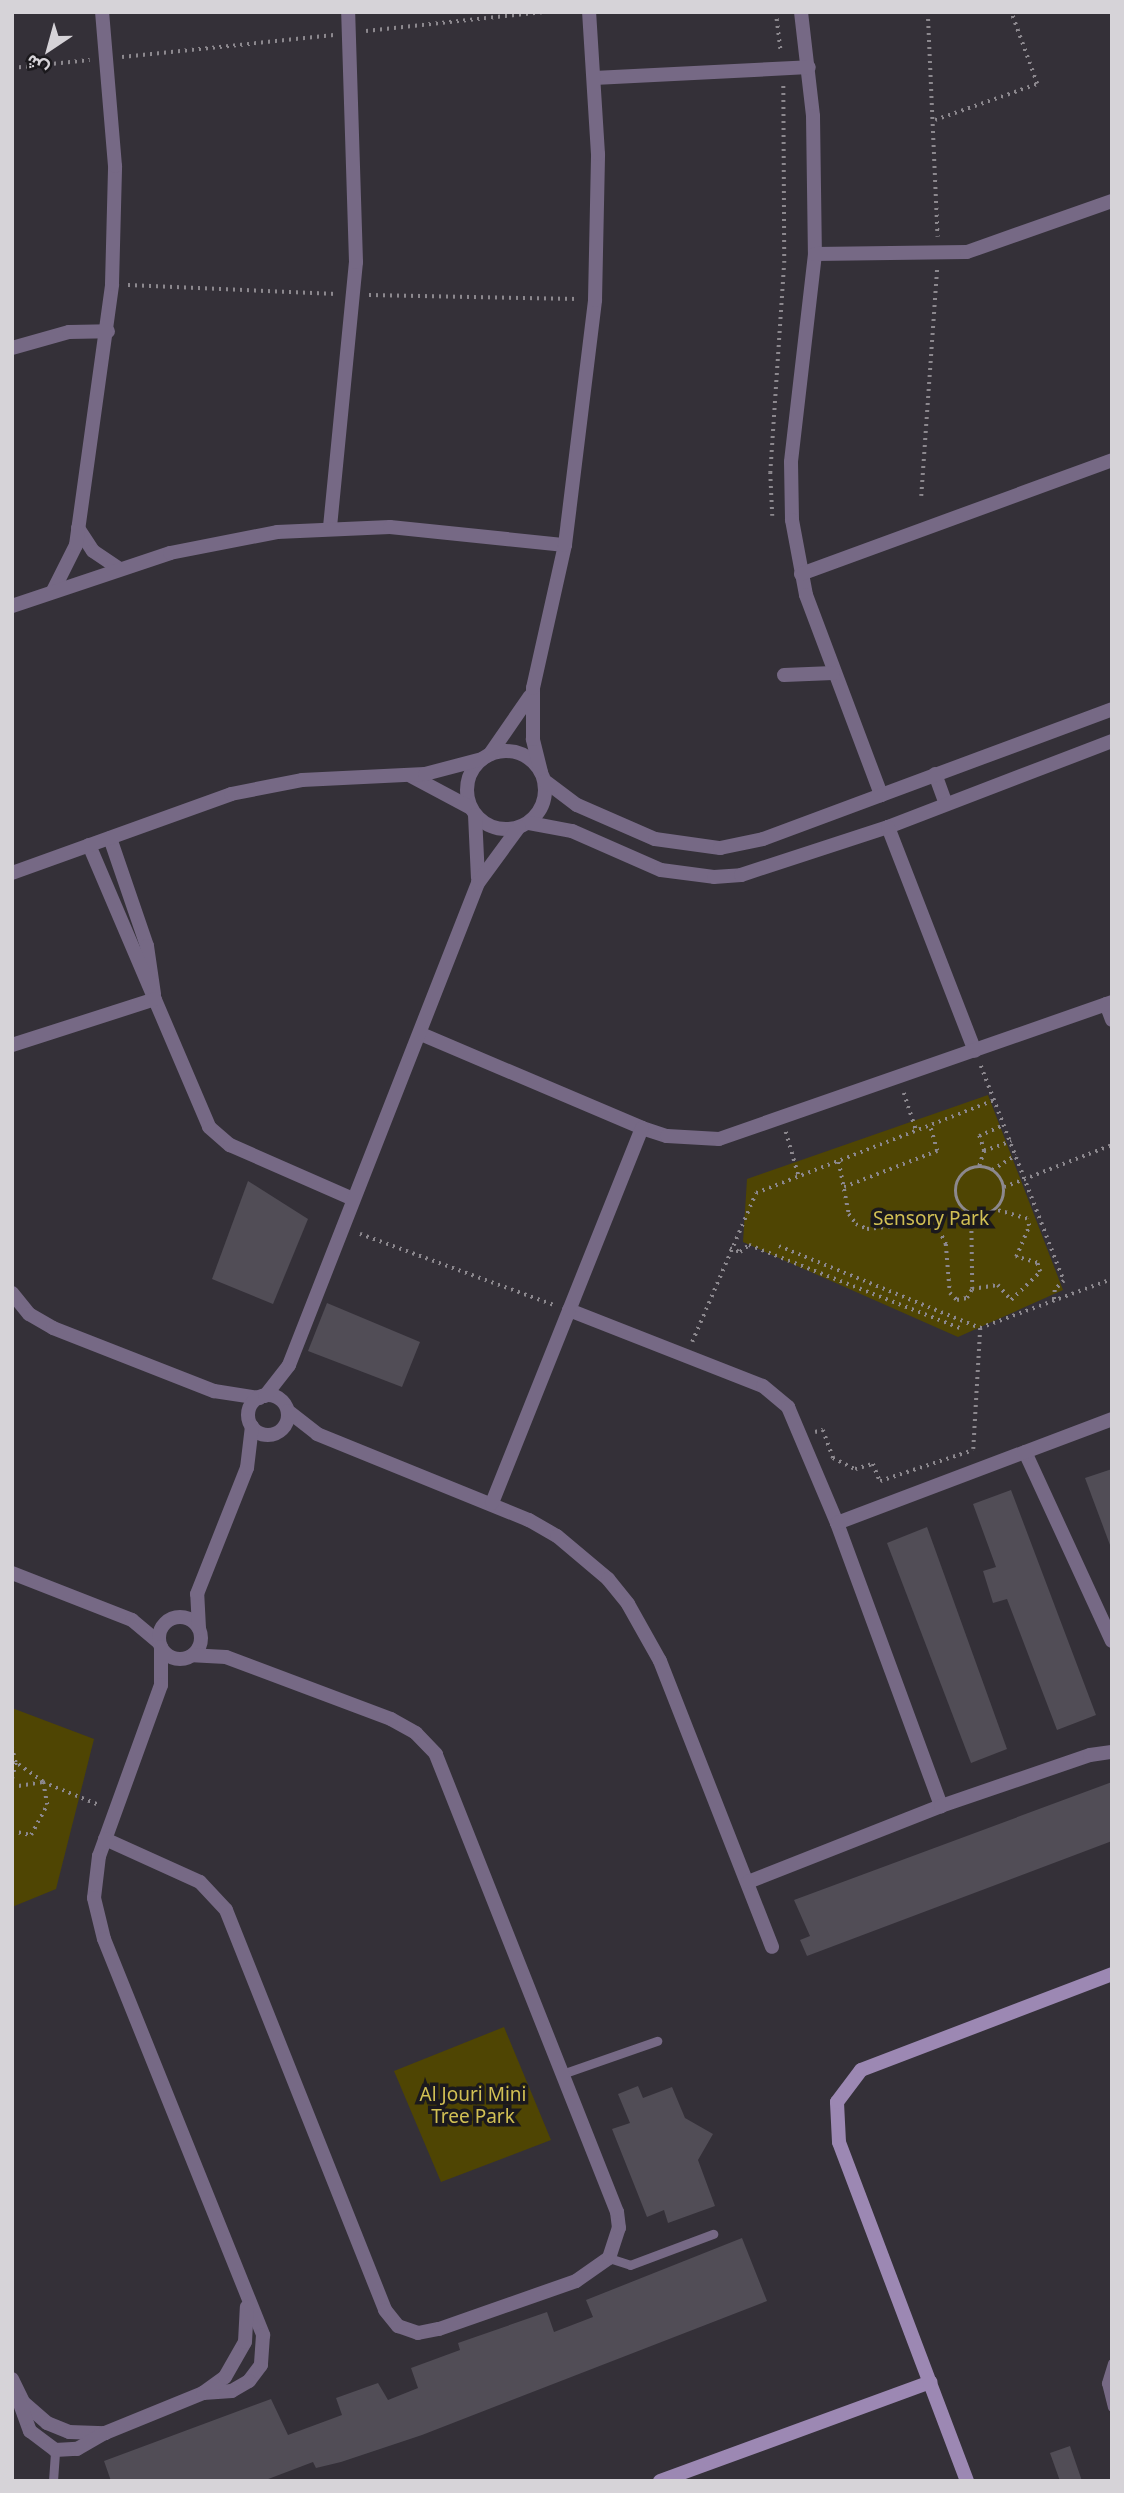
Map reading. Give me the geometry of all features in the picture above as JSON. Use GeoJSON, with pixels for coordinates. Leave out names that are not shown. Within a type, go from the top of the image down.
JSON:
{"type":"FeatureCollection","features":[{"type":"Feature","properties":{"kind":"street"},"geometry":{"type":"LineString","coordinates":[[53,591],[71,562],[108,331],[115,166],[102,12]]}},
{"type":"Feature","properties":{"kind":"street"},"geometry":{"type":"LineString","coordinates":[[330,527],[355,295],[351,33],[348,12]]}},
{"type":"Feature","properties":{"kind":"street"},"geometry":{"type":"LineString","coordinates":[[247,1468],[286,1423],[289,1365],[478,883],[543,804],[543,776],[533,739],[533,688],[565,545],[595,300],[594,78],[589,12]]}},
{"type":"Feature","properties":{"kind":"street"},"geometry":{"type":"LineString","coordinates":[[801,12],[809,67],[815,254],[789,496],[801,574],[833,673],[881,795]]}},
{"type":"Feature","properties":{"kind":"street"},"geometry":{"type":"LineString","coordinates":[[594,78],[809,67]]}},
{"type":"Feature","properties":{"kind":"street"},"geometry":{"type":"LineString","coordinates":[[815,254],[967,251],[1112,201]]}},
{"type":"Feature","properties":{"kind":"street"},"geometry":{"type":"LineString","coordinates":[[12,348],[60,334],[108,331]]}},
{"type":"Feature","properties":{"kind":"street"},"geometry":{"type":"LineString","coordinates":[[801,574],[1112,460]]}},
{"type":"Feature","properties":{"kind":"street"},"geometry":{"type":"LineString","coordinates":[[12,606],[118,568],[223,541],[330,527],[449,530],[565,545]]}},
{"type":"Feature","properties":{"kind":"street"},"geometry":{"type":"LineString","coordinates":[[78,528],[93,551],[118,568]]}},
{"type":"Feature","properties":{"kind":"street"},"geometry":{"type":"LineString","coordinates":[[783,675],[833,673]]}},
{"type":"Feature","properties":{"kind":"street"},"geometry":{"type":"LineString","coordinates":[[478,883],[469,776],[515,723],[533,688]]}},
{"type":"Feature","properties":{"kind":"street"},"geometry":{"type":"LineString","coordinates":[[12,873],[266,786],[338,776],[410,776],[486,756],[519,753],[543,776],[590,811],[655,839],[698,848],[763,839],[1112,709]]}},
{"type":"Feature","properties":{"kind":"street"},"geometry":{"type":"LineString","coordinates":[[410,776],[473,811],[495,828],[524,825],[572,831],[661,870],[714,877],[768,869],[888,827],[1112,741]]}},
{"type":"Feature","properties":{"kind":"street"},"geometry":{"type":"LineString","coordinates":[[936,774],[946,804]]}},
{"type":"Feature","properties":{"kind":"street"},"geometry":{"type":"LineString","coordinates":[[888,827],[975,1051]]}},
{"type":"Feature","properties":{"kind":"street"},"geometry":{"type":"LineString","coordinates":[[110,838],[147,946],[155,999]]}},
{"type":"Feature","properties":{"kind":"street"},"geometry":{"type":"LineString","coordinates":[[89,845],[155,999],[195,1104],[209,1127],[230,1145],[353,1199]]}},
{"type":"Feature","properties":{"kind":"street"},"geometry":{"type":"LineString","coordinates":[[12,1045],[155,999]]}},
{"type":"Feature","properties":{"kind":"street"},"geometry":{"type":"LineString","coordinates":[[421,1034],[642,1128],[667,1136],[719,1139],[783,1120],[1109,1003],[1112,1020]]}},
{"type":"Feature","properties":{"kind":"street"},"geometry":{"type":"LineString","coordinates":[[492,1503],[642,1128]]}},
{"type":"Feature","properties":{"kind":"street"},"geometry":{"type":"LineString","coordinates":[[12,1293],[40,1322],[214,1391],[278,1398],[317,1434],[492,1503],[575,1549],[628,1604],[660,1661],[772,1947]]}},
{"type":"Feature","properties":{"kind":"street"},"geometry":{"type":"LineString","coordinates":[[569,1310],[763,1386],[788,1407],[803,1436],[837,1523],[941,1806]]}},
{"type":"Feature","properties":{"kind":"street"},"geometry":{"type":"LineString","coordinates":[[12,2379],[30,2431],[55,2450],[76,2449],[105,2433],[203,2393],[241,2387],[261,2365],[263,2335],[246,2302],[97,1919],[95,1877],[114,1812],[161,1685],[160,1630],[197,1594],[247,1468],[250,1407],[289,1365]]}},
{"type":"Feature","properties":{"kind":"street"},"geometry":{"type":"LineString","coordinates":[[214,1391],[262,1434],[317,1434]]}},
{"type":"Feature","properties":{"kind":"street"},"geometry":{"type":"LineString","coordinates":[[837,1523],[1112,1419]]}},
{"type":"Feature","properties":{"kind":"street"},"geometry":{"type":"LineString","coordinates":[[1025,1452],[1112,1641]]}},
{"type":"Feature","properties":{"kind":"street"},"geometry":{"type":"LineString","coordinates":[[12,1573],[132,1620],[172,1658],[226,1657],[397,1722],[427,1743],[444,1767],[617,2212],[616,2244],[609,2258],[576,2281],[439,2329],[418,2333],[398,2326],[385,2310],[226,1910],[200,1882],[105,1839]]}},
{"type":"Feature","properties":{"kind":"street"},"geometry":{"type":"LineString","coordinates":[[161,1685],[191,1656],[200,1631],[197,1594]]}},
{"type":"Feature","properties":{"kind":"street"},"geometry":{"type":"LineString","coordinates":[[132,1620],[190,1620],[226,1657]]}},
{"type":"Feature","properties":{"kind":"street"},"geometry":{"type":"LineString","coordinates":[[1090,1755],[1112,1742]]}},
{"type":"Feature","properties":{"kind":"street"},"geometry":{"type":"LineString","coordinates":[[748,1882],[941,1806],[1090,1755],[1112,1752]]}},
{"type":"Feature","properties":{"kind":"street"},"geometry":{"type":"LineString","coordinates":[[967,2481],[839,2141],[837,2102],[861,2070],[1112,1974]]}},
{"type":"Feature","properties":{"kind":"street"},"geometry":{"type":"LineString","coordinates":[[203,2393],[225,2377],[240,2355],[248,2329],[246,2302]]}},
{"type":"Feature","properties":{"kind":"street"},"geometry":{"type":"LineString","coordinates":[[660,2481],[930,2382]]}},
{"type":"Feature","properties":{"kind":"street"},"geometry":{"type":"LineString","coordinates":[[19,2396],[34,2414],[57,2428],[105,2433]]}},
{"type":"Feature","properties":{"kind":"lane"},"geometry":{"type":"LineString","coordinates":[[562,2074],[657,2041]]}},
{"type":"Feature","properties":{"kind":"lane"},"geometry":{"type":"LineString","coordinates":[[609,2258],[630,2265],[713,2234]]}},
{"type":"Feature","properties":{"kind":"lane"},"geometry":{"type":"LineString","coordinates":[[1112,2363],[1107,2383],[1112,2407]]}},
{"type":"Feature","properties":{"kind":"lane"},"geometry":{"type":"LineString","coordinates":[[53,2481],[55,2450]]}},
{"type":"Feature","properties":{"kind":"path"},"geometry":{"type":"LineString","coordinates":[[12,68],[544,12]]}},
{"type":"Feature","properties":{"kind":"path"},"geometry":{"type":"LineString","coordinates":[[774,527],[770,473],[781,349],[785,226],[783,69],[776,12]]}},
{"type":"Feature","properties":{"kind":"path"},"geometry":{"type":"LineString","coordinates":[[934,120],[1037,84],[1011,12]]}},
{"type":"Feature","properties":{"kind":"path"},"geometry":{"type":"LineString","coordinates":[[975,1051],[1064,1281],[1055,1290],[1054,1301]]}},
{"type":"Feature","properties":{"kind":"path"},"geometry":{"type":"LineString","coordinates":[[900,1078],[916,1131]]}},
{"type":"Feature","properties":{"kind":"path"},"geometry":{"type":"LineString","coordinates":[[686,1356],[730,1248],[756,1193],[994,1100]]}},
{"type":"Feature","properties":{"kind":"path"},"geometry":{"type":"LineString","coordinates":[[783,1120],[799,1177]]}},
{"type":"Feature","properties":{"kind":"path"},"geometry":{"type":"LineString","coordinates":[[979,1166],[984,1151],[979,1136],[1004,1125]]}},
{"type":"Feature","properties":{"kind":"path"},"geometry":{"type":"LineString","coordinates":[[844,1187],[937,1151],[930,1126]]}},
{"type":"Feature","properties":{"kind":"path"},"geometry":{"type":"LineString","coordinates":[[984,1151],[1010,1141]]}},
{"type":"Feature","properties":{"kind":"path"},"geometry":{"type":"LineString","coordinates":[[996,1210],[1004,1187],[1112,1145]]}},
{"type":"Feature","properties":{"kind":"path"},"geometry":{"type":"LineString","coordinates":[[992,1170],[1016,1155]]}},
{"type":"Feature","properties":{"kind":"path"},"geometry":{"type":"LineString","coordinates":[[839,1161],[852,1220],[861,1228],[924,1223],[939,1230],[946,1244],[950,1293],[962,1300],[972,1289],[998,1285],[1011,1300],[1040,1272],[1037,1263],[1016,1257],[1029,1226],[1027,1219],[996,1210],[971,1214]]}},
{"type":"Feature","properties":{"kind":"path"},"geometry":{"type":"LineString","coordinates":[[972,1289],[971,1214],[958,1203],[955,1187],[964,1172],[979,1166],[992,1170],[1004,1187]]}},
{"type":"Feature","properties":{"kind":"path"},"geometry":{"type":"LineString","coordinates":[[336,1240],[355,1248],[361,1231],[569,1310]]}},
{"type":"Feature","properties":{"kind":"path"},"geometry":{"type":"LineString","coordinates":[[730,1248],[740,1252],[749,1245],[960,1328]]}},
{"type":"Feature","properties":{"kind":"path"},"geometry":{"type":"LineString","coordinates":[[779,1246],[980,1328],[1112,1279]]}},
{"type":"Feature","properties":{"kind":"path"},"geometry":{"type":"LineString","coordinates":[[972,1472],[980,1328]]}},
{"type":"Feature","properties":{"kind":"path"},"geometry":{"type":"LineString","coordinates":[[803,1436],[823,1430],[833,1458],[855,1469],[873,1464],[880,1480],[973,1450]]}},
{"type":"Feature","properties":{"kind":"path"},"geometry":{"type":"LineString","coordinates":[[12,1747],[16,1763],[12,1781]]}},
{"type":"Feature","properties":{"kind":"path"},"geometry":{"type":"LineString","coordinates":[[16,1763],[43,1782],[114,1812]]}},
{"type":"Feature","properties":{"kind":"path"},"geometry":{"type":"LineString","coordinates":[[12,1787],[43,1782]]}},
{"type":"Feature","properties":{"kind":"path"},"geometry":{"type":"LineString","coordinates":[[12,1830],[24,1836],[37,1830],[47,1805],[43,1782]]}},
{"type":"Feature","properties":{"kind":"green space","name":"Sensory Park"},"geometry":{"type":"Polygon","coordinates":[[[988,1095],[1063,1290],[958,1337],[743,1242],[747,1179],[988,1095]]]}},
{"type":"Feature","properties":{"kind":"green space"},"geometry":{"type":"Polygon","coordinates":[[[12,1708],[94,1739],[56,1889],[12,1907],[12,1708]]]}},
{"type":"Feature","properties":{"kind":"green space","name":"Al Jouri Mini Tree Park"},"geometry":{"type":"Polygon","coordinates":[[[504,2027],[551,2140],[441,2182],[394,2071],[504,2027]]]}},
{"type":"Feature","properties":{"kind":"building"},"geometry":{"type":"Polygon","coordinates":[[[248,1181],[308,1219],[273,1304],[212,1279],[248,1181]]]}},
{"type":"Feature","properties":{"kind":"building"},"geometry":{"type":"Polygon","coordinates":[[[327,1303],[420,1342],[402,1387],[308,1351],[327,1303]]]}},
{"type":"Feature","properties":{"kind":"building"},"geometry":{"type":"Polygon","coordinates":[[[1112,1469],[1112,1544],[1110,1545],[1085,1478],[1112,1469]]]}},
{"type":"Feature","properties":{"kind":"building"},"geometry":{"type":"Polygon","coordinates":[[[1011,1490],[1096,1715],[1057,1730],[1007,1599],[993,1603],[983,1571],[996,1567],[973,1504],[1011,1490]]]}},
{"type":"Feature","properties":{"kind":"building"},"geometry":{"type":"Polygon","coordinates":[[[927,1527],[1007,1749],[971,1763],[887,1543],[927,1527]]]}},
{"type":"Feature","properties":{"kind":"building"},"geometry":{"type":"Polygon","coordinates":[[[1112,1782],[1112,1841],[807,1956],[800,1940],[810,1936],[794,1900],[1112,1782]]]}},
{"type":"Feature","properties":{"kind":"building"},"geometry":{"type":"Polygon","coordinates":[[[638,2086],[643,2098],[672,2087],[685,2118],[713,2134],[698,2160],[715,2206],[668,2223],[664,2210],[647,2217],[612,2129],[630,2123],[618,2094],[638,2086]]]}},
{"type":"Feature","properties":{"kind":"building"},"geometry":{"type":"Polygon","coordinates":[[[742,2238],[767,2301],[422,2435],[341,2462],[316,2468],[313,2462],[263,2481],[111,2481],[104,2461],[271,2399],[288,2435],[342,2415],[336,2398],[378,2383],[388,2400],[418,2388],[411,2368],[460,2350],[458,2343],[547,2312],[554,2332],[593,2317],[586,2300],[742,2238]]]}},
{"type":"Feature","properties":{"kind":"building"},"geometry":{"type":"Polygon","coordinates":[[[1070,2446],[1082,2481],[1060,2481],[1050,2453],[1070,2446]]]}}]}
